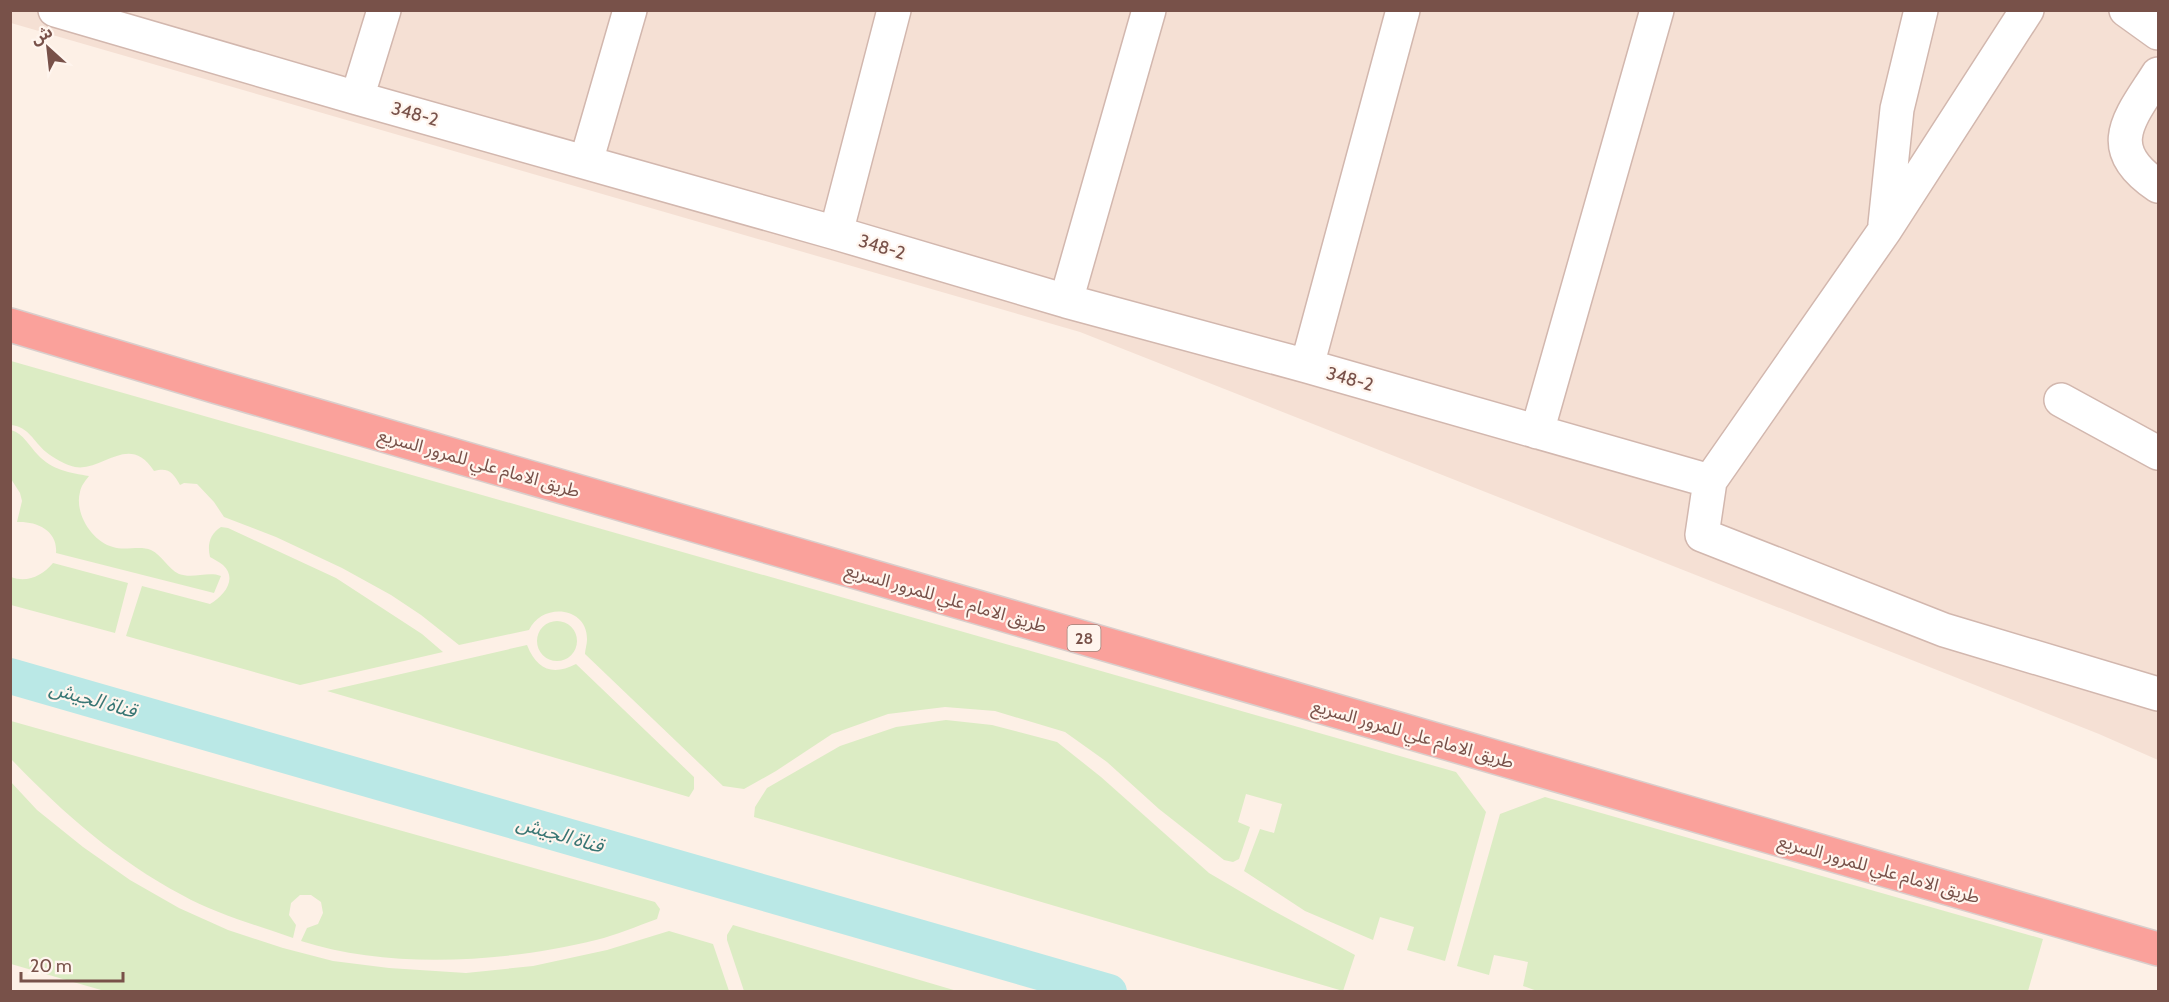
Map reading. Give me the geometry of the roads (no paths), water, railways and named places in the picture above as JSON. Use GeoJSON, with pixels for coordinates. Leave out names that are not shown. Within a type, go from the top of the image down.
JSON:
{"type":"FeatureCollection","features":[{"type":"Feature","properties":{"kind":"highway","name":"طريق الامام علي للمرور السريع"},"geometry":{"type":"LineString","coordinates":[[10,325],[2158,949]]}},
{"type":"Feature","properties":{"kind":"street","name":"348-2"},"geometry":{"type":"LineString","coordinates":[[56,10],[131,21],[357,99],[1710,481]]}},
{"type":"Feature","properties":{"kind":"street"},"geometry":{"type":"LineString","coordinates":[[357,99],[384,10]]}},
{"type":"Feature","properties":{"kind":"street"},"geometry":{"type":"LineString","coordinates":[[586,162],[630,10]]}},
{"type":"Feature","properties":{"kind":"street"},"geometry":{"type":"LineString","coordinates":[[836,233],[894,10]]}},
{"type":"Feature","properties":{"kind":"street"},"geometry":{"type":"LineString","coordinates":[[1066,301],[1149,10]]}},
{"type":"Feature","properties":{"kind":"street"},"geometry":{"type":"LineString","coordinates":[[1307,366],[1403,10]]}},
{"type":"Feature","properties":{"kind":"street"},"geometry":{"type":"LineString","coordinates":[[1537,432],[1657,10]]}},
{"type":"Feature","properties":{"kind":"street"},"geometry":{"type":"LineString","coordinates":[[1885,230],[1897,109],[1921,10]]}},
{"type":"Feature","properties":{"kind":"street"},"geometry":{"type":"LineString","coordinates":[[2027,10],[1885,230],[1710,481],[1702,535],[1944,630],[2158,694]]}},
{"type":"Feature","properties":{"kind":"street"},"geometry":{"type":"LineString","coordinates":[[2126,10],[2158,33]]}},
{"type":"Feature","properties":{"kind":"street"},"geometry":{"type":"LineString","coordinates":[[2158,74],[2128,120],[2124,143],[2133,164],[2158,186]]}},
{"type":"Feature","properties":{"kind":"street"},"geometry":{"type":"LineString","coordinates":[[2061,400],[2158,453]]}},
{"type":"Feature","properties":{"kind":"waterway","name":"قناة الجيش"},"geometry":{"type":"LineString","coordinates":[[10,676],[1109,992]]}}]}
